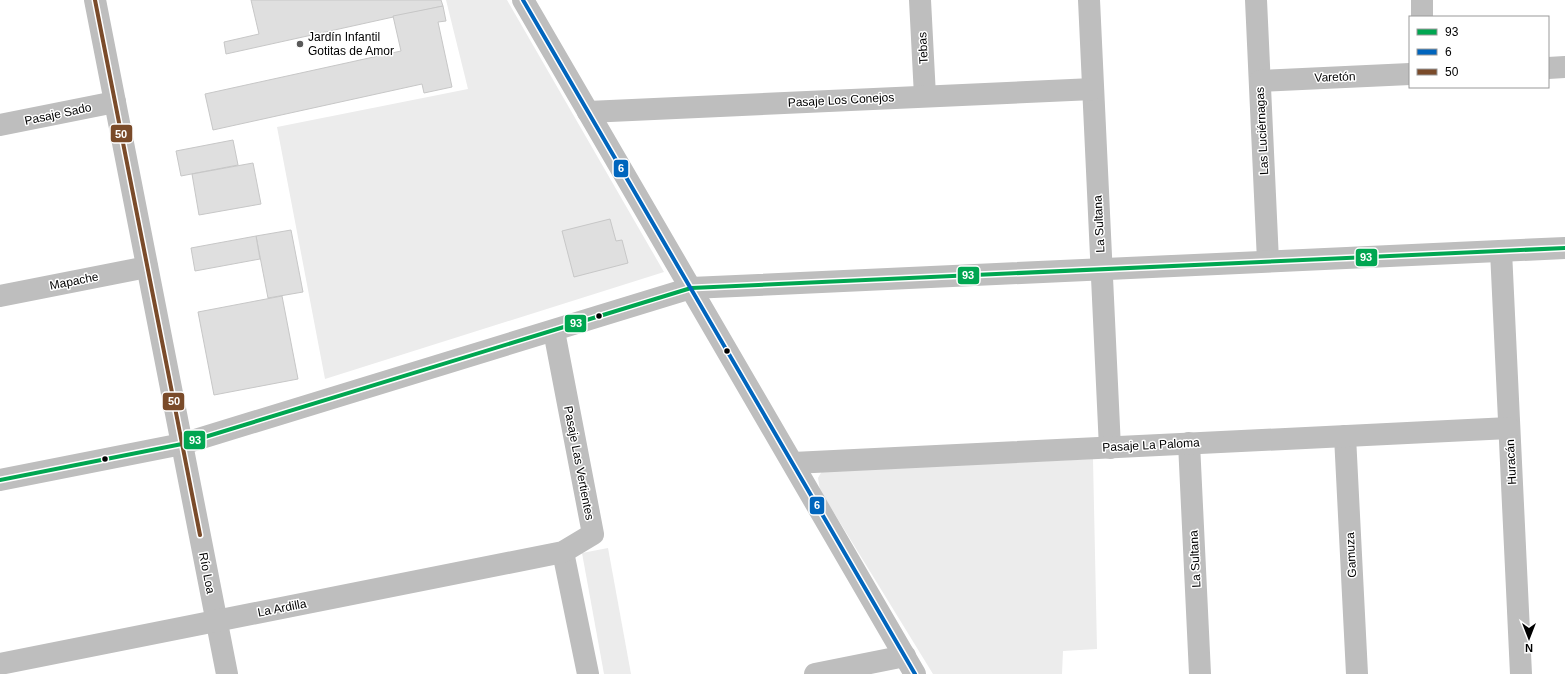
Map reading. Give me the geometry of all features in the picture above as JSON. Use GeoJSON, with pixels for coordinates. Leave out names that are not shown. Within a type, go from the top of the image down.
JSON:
{"type":"FeatureCollection","features":[{"type":"Feature","properties":{"kind":"street","name":"Río Loa"},"geometry":{"type":"LineString","coordinates":[[95,0],[227,674]]}},
{"type":"Feature","properties":{"kind":"street"},"geometry":{"type":"LineString","coordinates":[[523,0],[910,665],[815,674]]}},
{"type":"Feature","properties":{"kind":"street","name":"Tebas"},"geometry":{"type":"LineString","coordinates":[[920,0],[925,96]]}},
{"type":"Feature","properties":{"kind":"street","name":"La Sultana"},"geometry":{"type":"LineString","coordinates":[[1089,0],[1110,448]]}},
{"type":"Feature","properties":{"kind":"street","name":"Las Luciérnagas"},"geometry":{"type":"LineString","coordinates":[[1256,0],[1268,261]]}},
{"type":"Feature","properties":{"kind":"street"},"geometry":{"type":"LineString","coordinates":[[1422,0],[1422,16]]}},
{"type":"Feature","properties":{"kind":"street"},"geometry":{"type":"LineString","coordinates":[[1549,68],[1565,67]]}},
{"type":"Feature","properties":{"kind":"street","name":"Varetón"},"geometry":{"type":"LineString","coordinates":[[1260,81],[1409,74]]}},
{"type":"Feature","properties":{"kind":"street","name":"Pasaje Los Conejos"},"geometry":{"type":"LineString","coordinates":[[588,112],[1093,89]]}},
{"type":"Feature","properties":{"kind":"street","name":"Pasaje Sado"},"geometry":{"type":"LineString","coordinates":[[0,125],[115,102]]}},
{"type":"Feature","properties":{"kind":"street"},"geometry":{"type":"LineString","coordinates":[[0,480],[182,444],[691,288],[1565,248]]}},
{"type":"Feature","properties":{"kind":"street","name":"Huracán"},"geometry":{"type":"LineString","coordinates":[[1501,251],[1521,674]]}},
{"type":"Feature","properties":{"kind":"street","name":"Mapache"},"geometry":{"type":"LineString","coordinates":[[0,296],[147,267]]}},
{"type":"Feature","properties":{"kind":"street","name":"Pasaje Las Vertientes"},"geometry":{"type":"LineString","coordinates":[[554,331],[593,534],[563,552]]}},
{"type":"Feature","properties":{"kind":"street","name":"Pasaje La Paloma"},"geometry":{"type":"LineString","coordinates":[[793,463],[1509,428]]}},
{"type":"Feature","properties":{"kind":"street","name":"Gamuza"},"geometry":{"type":"LineString","coordinates":[[1345,436],[1358,674]]}},
{"type":"Feature","properties":{"kind":"street","name":"La Sultana"},"geometry":{"type":"LineString","coordinates":[[1189,444],[1200,674]]}},
{"type":"Feature","properties":{"kind":"street"},"geometry":{"type":"LineString","coordinates":[[563,552],[588,674]]}},
{"type":"Feature","properties":{"kind":"street","name":"La Ardilla"},"geometry":{"type":"LineString","coordinates":[[0,664],[563,552]]}},
{"type":"Feature","properties":{"kind":"shaded area"},"geometry":{"type":"Polygon","coordinates":[[[446,0],[507,0],[664,272],[325,379],[277,127],[468,89],[446,0]]]}},
{"type":"Feature","properties":{"kind":"shaded area"},"geometry":{"type":"Polygon","coordinates":[[[1093,459],[1097,649],[1063,651],[1062,674],[933,674],[820,490],[818,478],[822,471],[1093,459]]]}},
{"type":"Feature","properties":{"kind":"shaded area"},"geometry":{"type":"Polygon","coordinates":[[[608,548],[631,674],[604,674],[582,553],[608,548]]]}},
{"type":"Feature","properties":{"kind":"building"},"geometry":{"type":"Polygon","coordinates":[[[251,0],[441,0],[443,6],[226,54],[224,42],[259,34],[251,0]]]}},
{"type":"Feature","properties":{"kind":"building"},"geometry":{"type":"Polygon","coordinates":[[[443,6],[446,21],[438,22],[452,87],[424,93],[422,84],[213,130],[205,94],[401,51],[393,16],[443,6]]]}},
{"type":"Feature","properties":{"kind":"building"},"geometry":{"type":"Polygon","coordinates":[[[233,140],[238,165],[181,176],[176,151],[233,140]]]}},
{"type":"Feature","properties":{"kind":"building"},"geometry":{"type":"Polygon","coordinates":[[[253,163],[261,204],[199,215],[192,174],[253,163]]]}},
{"type":"Feature","properties":{"kind":"building"},"geometry":{"type":"Polygon","coordinates":[[[610,219],[616,241],[622,240],[628,263],[574,277],[562,231],[610,219]]]}},
{"type":"Feature","properties":{"kind":"building"},"geometry":{"type":"Polygon","coordinates":[[[291,230],[303,292],[268,298],[256,236],[291,230]]]}},
{"type":"Feature","properties":{"kind":"building"},"geometry":{"type":"Polygon","coordinates":[[[256,236],[260,259],[195,271],[191,248],[256,236]]]}},
{"type":"Feature","properties":{"kind":"building"},"geometry":{"type":"Polygon","coordinates":[[[282,296],[298,379],[214,395],[198,312],[282,296]]]}},
{"type":"Feature","properties":{"kind":"transit line","name":"50"},"geometry":{"type":"LineString","coordinates":[[95,0],[200,535]]}},
{"type":"Feature","properties":{"kind":"transit line","name":"6"},"geometry":{"type":"LineString","coordinates":[[523,0],[915,674]]}},
{"type":"Feature","properties":{"kind":"transit line","name":"93"},"geometry":{"type":"LineString","coordinates":[[0,480],[182,444],[691,288],[1565,248]]}},
{"type":"Feature","properties":{"kind":"place","name":"Jardín Infantil Gotitas de Amor"},"geometry":{"type":"Point","coordinates":[300,44]}}]}
